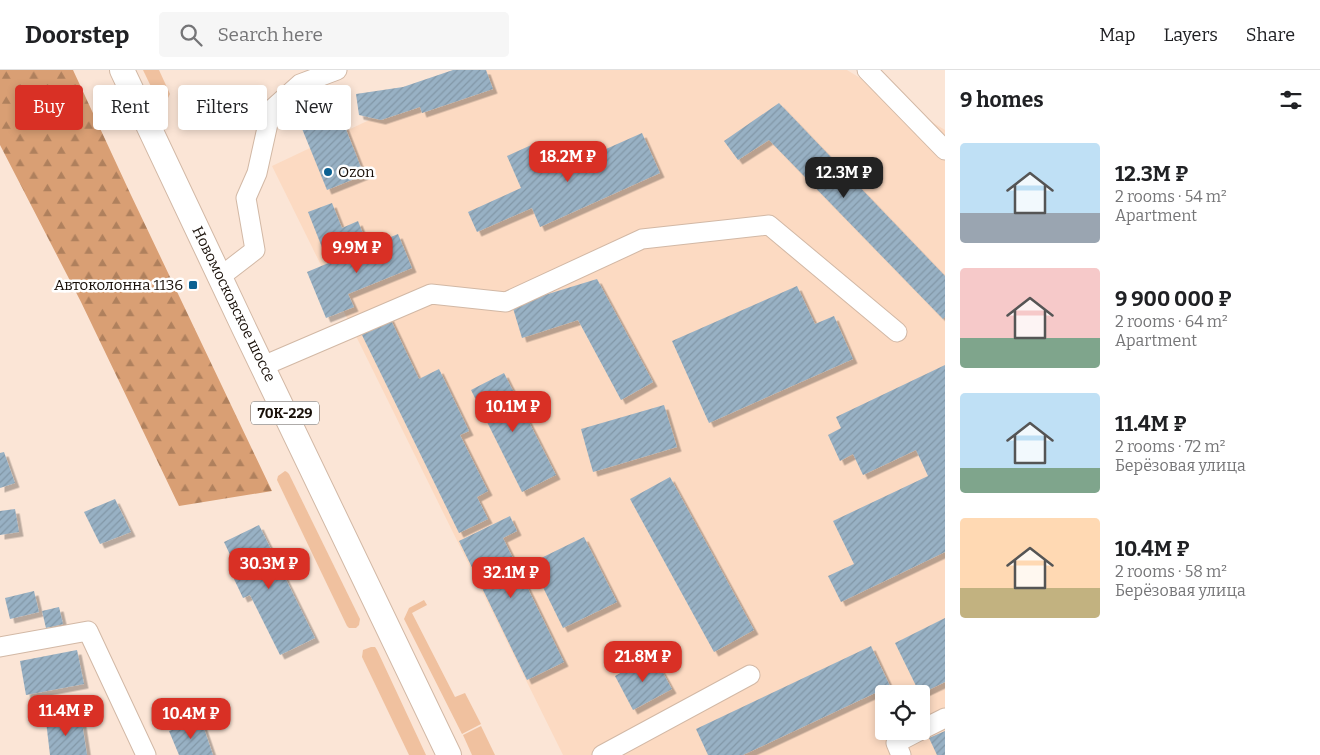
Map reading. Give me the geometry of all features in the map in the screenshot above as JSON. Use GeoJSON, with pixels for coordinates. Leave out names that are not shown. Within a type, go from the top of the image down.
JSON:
{"type":"FeatureCollection","features":[{"type":"Feature","properties":{"kind":"main road","name":"Новомосковское шоссе"},"geometry":{"type":"LineString","coordinates":[[122,70],[449,755]]}},
{"type":"Feature","properties":{"kind":"street"},"geometry":{"type":"LineString","coordinates":[[220,276],[255,250],[246,198],[256,173],[271,110],[300,84],[337,70]]}},
{"type":"Feature","properties":{"kind":"street"},"geometry":{"type":"LineString","coordinates":[[867,70],[945,150]]}},
{"type":"Feature","properties":{"kind":"street"},"geometry":{"type":"LineString","coordinates":[[263,366],[431,294],[506,302],[642,239],[769,225],[897,332]]}},
{"type":"Feature","properties":{"kind":"street"},"geometry":{"type":"LineString","coordinates":[[0,647],[88,631],[146,755]]}},
{"type":"Feature","properties":{"kind":"street"},"geometry":{"type":"LineString","coordinates":[[602,755],[750,675]]}},
{"type":"Feature","properties":{"kind":"street"},"geometry":{"type":"LineString","coordinates":[[930,726],[945,718]]}},
{"type":"Feature","properties":{"kind":"street"},"geometry":{"type":"LineString","coordinates":[[901,755],[896,743],[902,740]]}},
{"type":"Feature","properties":{"kind":"shaded area"},"geometry":{"type":"Polygon","coordinates":[[[143,70],[159,70],[166,85],[150,85],[143,70]]]}},
{"type":"Feature","properties":{"kind":"shaded area"},"geometry":{"type":"Polygon","coordinates":[[[475,70],[847,70],[945,130],[945,755],[563,755],[272,166],[475,70]]]}},
{"type":"Feature","properties":{"kind":"shaded area"},"geometry":{"type":"Polygon","coordinates":[[[285,471],[289,474],[360,619],[359,625],[356,628],[349,628],[347,626],[277,480],[278,476],[285,471]]]}},
{"type":"Feature","properties":{"kind":"shaded area"},"geometry":{"type":"Polygon","coordinates":[[[424,600],[427,605],[412,613],[455,697],[465,693],[481,724],[462,734],[404,619],[409,608],[424,600]]]}},
{"type":"Feature","properties":{"kind":"shaded area"},"geometry":{"type":"Polygon","coordinates":[[[375,647],[377,650],[426,755],[409,755],[362,657],[363,650],[375,647]]]}},
{"type":"Feature","properties":{"kind":"shaded area"},"geometry":{"type":"Polygon","coordinates":[[[481,726],[495,755],[472,755],[463,735],[481,726]]]}},
{"type":"Feature","properties":{"kind":"green space"},"geometry":{"type":"Polygon","coordinates":[[[0,70],[73,70],[80,85],[15,85],[15,130],[83,130],[83,92],[93,113],[93,130],[101,130],[272,491],[179,506],[81,302],[0,145],[0,70]]]}},
{"type":"Feature","properties":{"kind":"building"},"geometry":{"type":"Polygon","coordinates":[[[453,70],[486,70],[493,89],[422,113],[420,107],[381,120],[359,115],[356,94],[403,87],[453,70]]]}},
{"type":"Feature","properties":{"kind":"building"},"geometry":{"type":"Polygon","coordinates":[[[779,103],[945,276],[945,317],[943,319],[769,140],[738,160],[724,141],[779,103]]]}},
{"type":"Feature","properties":{"kind":"building"},"geometry":{"type":"Polygon","coordinates":[[[303,130],[346,130],[364,175],[327,190],[303,130]]]}},
{"type":"Feature","properties":{"kind":"building"},"geometry":{"type":"Polygon","coordinates":[[[642,133],[660,173],[540,227],[532,208],[477,232],[468,212],[521,188],[507,156],[538,142],[552,173],[642,133]]]}},
{"type":"Feature","properties":{"kind":"building"},"geometry":{"type":"Polygon","coordinates":[[[332,203],[342,228],[358,221],[367,244],[327,260],[308,212],[332,203]]]}},
{"type":"Feature","properties":{"kind":"building"},"geometry":{"type":"Polygon","coordinates":[[[398,234],[412,268],[348,294],[354,307],[326,318],[307,272],[398,234]]]}},
{"type":"Feature","properties":{"kind":"building"},"geometry":{"type":"Polygon","coordinates":[[[597,279],[653,382],[621,400],[578,320],[522,338],[512,305],[597,279]]]}},
{"type":"Feature","properties":{"kind":"building"},"geometry":{"type":"Polygon","coordinates":[[[797,286],[815,324],[834,316],[853,359],[709,423],[672,341],[797,286]]]}},
{"type":"Feature","properties":{"kind":"building"},"geometry":{"type":"Polygon","coordinates":[[[389,316],[419,379],[439,369],[469,431],[460,435],[488,491],[477,497],[488,519],[459,533],[360,331],[389,316]]]}},
{"type":"Feature","properties":{"kind":"building"},"geometry":{"type":"Polygon","coordinates":[[[945,365],[945,552],[841,602],[828,576],[854,564],[833,521],[928,476],[916,450],[863,475],[853,454],[840,461],[828,435],[841,428],[836,417],[945,365]]]}},
{"type":"Feature","properties":{"kind":"building"},"geometry":{"type":"Polygon","coordinates":[[[504,373],[556,475],[522,492],[471,390],[504,373]]]}},
{"type":"Feature","properties":{"kind":"building"},"geometry":{"type":"Polygon","coordinates":[[[664,405],[677,447],[593,472],[581,429],[664,405]]]}},
{"type":"Feature","properties":{"kind":"building"},"geometry":{"type":"Polygon","coordinates":[[[4,452],[15,483],[0,488],[0,453],[4,452]]]}},
{"type":"Feature","properties":{"kind":"building"},"geometry":{"type":"Polygon","coordinates":[[[670,477],[754,630],[714,652],[630,499],[670,477]]]}},
{"type":"Feature","properties":{"kind":"building"},"geometry":{"type":"Polygon","coordinates":[[[115,499],[131,532],[100,544],[84,512],[115,499]]]}},
{"type":"Feature","properties":{"kind":"building"},"geometry":{"type":"Polygon","coordinates":[[[15,509],[19,532],[0,535],[0,511],[15,509]]]}},
{"type":"Feature","properties":{"kind":"building"},"geometry":{"type":"Polygon","coordinates":[[[510,516],[517,531],[503,538],[564,662],[527,680],[459,541],[510,516]]]}},
{"type":"Feature","properties":{"kind":"building"},"geometry":{"type":"Polygon","coordinates":[[[259,525],[315,638],[280,655],[250,595],[243,598],[234,579],[240,576],[224,542],[259,525]]]}},
{"type":"Feature","properties":{"kind":"building"},"geometry":{"type":"Polygon","coordinates":[[[584,537],[617,602],[563,628],[531,563],[584,537]]]}},
{"type":"Feature","properties":{"kind":"building"},"geometry":{"type":"Polygon","coordinates":[[[34,591],[39,612],[10,619],[5,598],[34,591]]]}},
{"type":"Feature","properties":{"kind":"building"},"geometry":{"type":"Polygon","coordinates":[[[59,607],[63,624],[46,628],[42,611],[59,607]]]}},
{"type":"Feature","properties":{"kind":"building"},"geometry":{"type":"Polygon","coordinates":[[[945,618],[945,682],[930,689],[930,685],[916,685],[895,643],[945,618]]]}},
{"type":"Feature","properties":{"kind":"building"},"geometry":{"type":"Polygon","coordinates":[[[871,646],[890,685],[875,685],[875,693],[743,755],[708,755],[696,729],[871,646]]]}},
{"type":"Feature","properties":{"kind":"building"},"geometry":{"type":"Polygon","coordinates":[[[77,650],[84,684],[26,695],[20,661],[77,650]]]}},
{"type":"Feature","properties":{"kind":"building"},"geometry":{"type":"Polygon","coordinates":[[[653,655],[672,689],[633,710],[615,676],[653,655]]]}},
{"type":"Feature","properties":{"kind":"building"},"geometry":{"type":"Polygon","coordinates":[[[81,716],[87,755],[50,755],[46,721],[81,716]]]}},
{"type":"Feature","properties":{"kind":"building"},"geometry":{"type":"Polygon","coordinates":[[[201,720],[213,755],[179,755],[169,731],[201,720]]]}},
{"type":"Feature","properties":{"kind":"building"},"geometry":{"type":"Polygon","coordinates":[[[945,731],[945,755],[937,755],[930,738],[945,731]]]}},
{"type":"Feature","properties":{"kind":"place","name":"Ozon"},"geometry":{"type":"Point","coordinates":[328,172]}},
{"type":"Feature","properties":{"kind":"place","name":"Автоколонна 1136"},"geometry":{"type":"Point","coordinates":[193,285]}}]}
